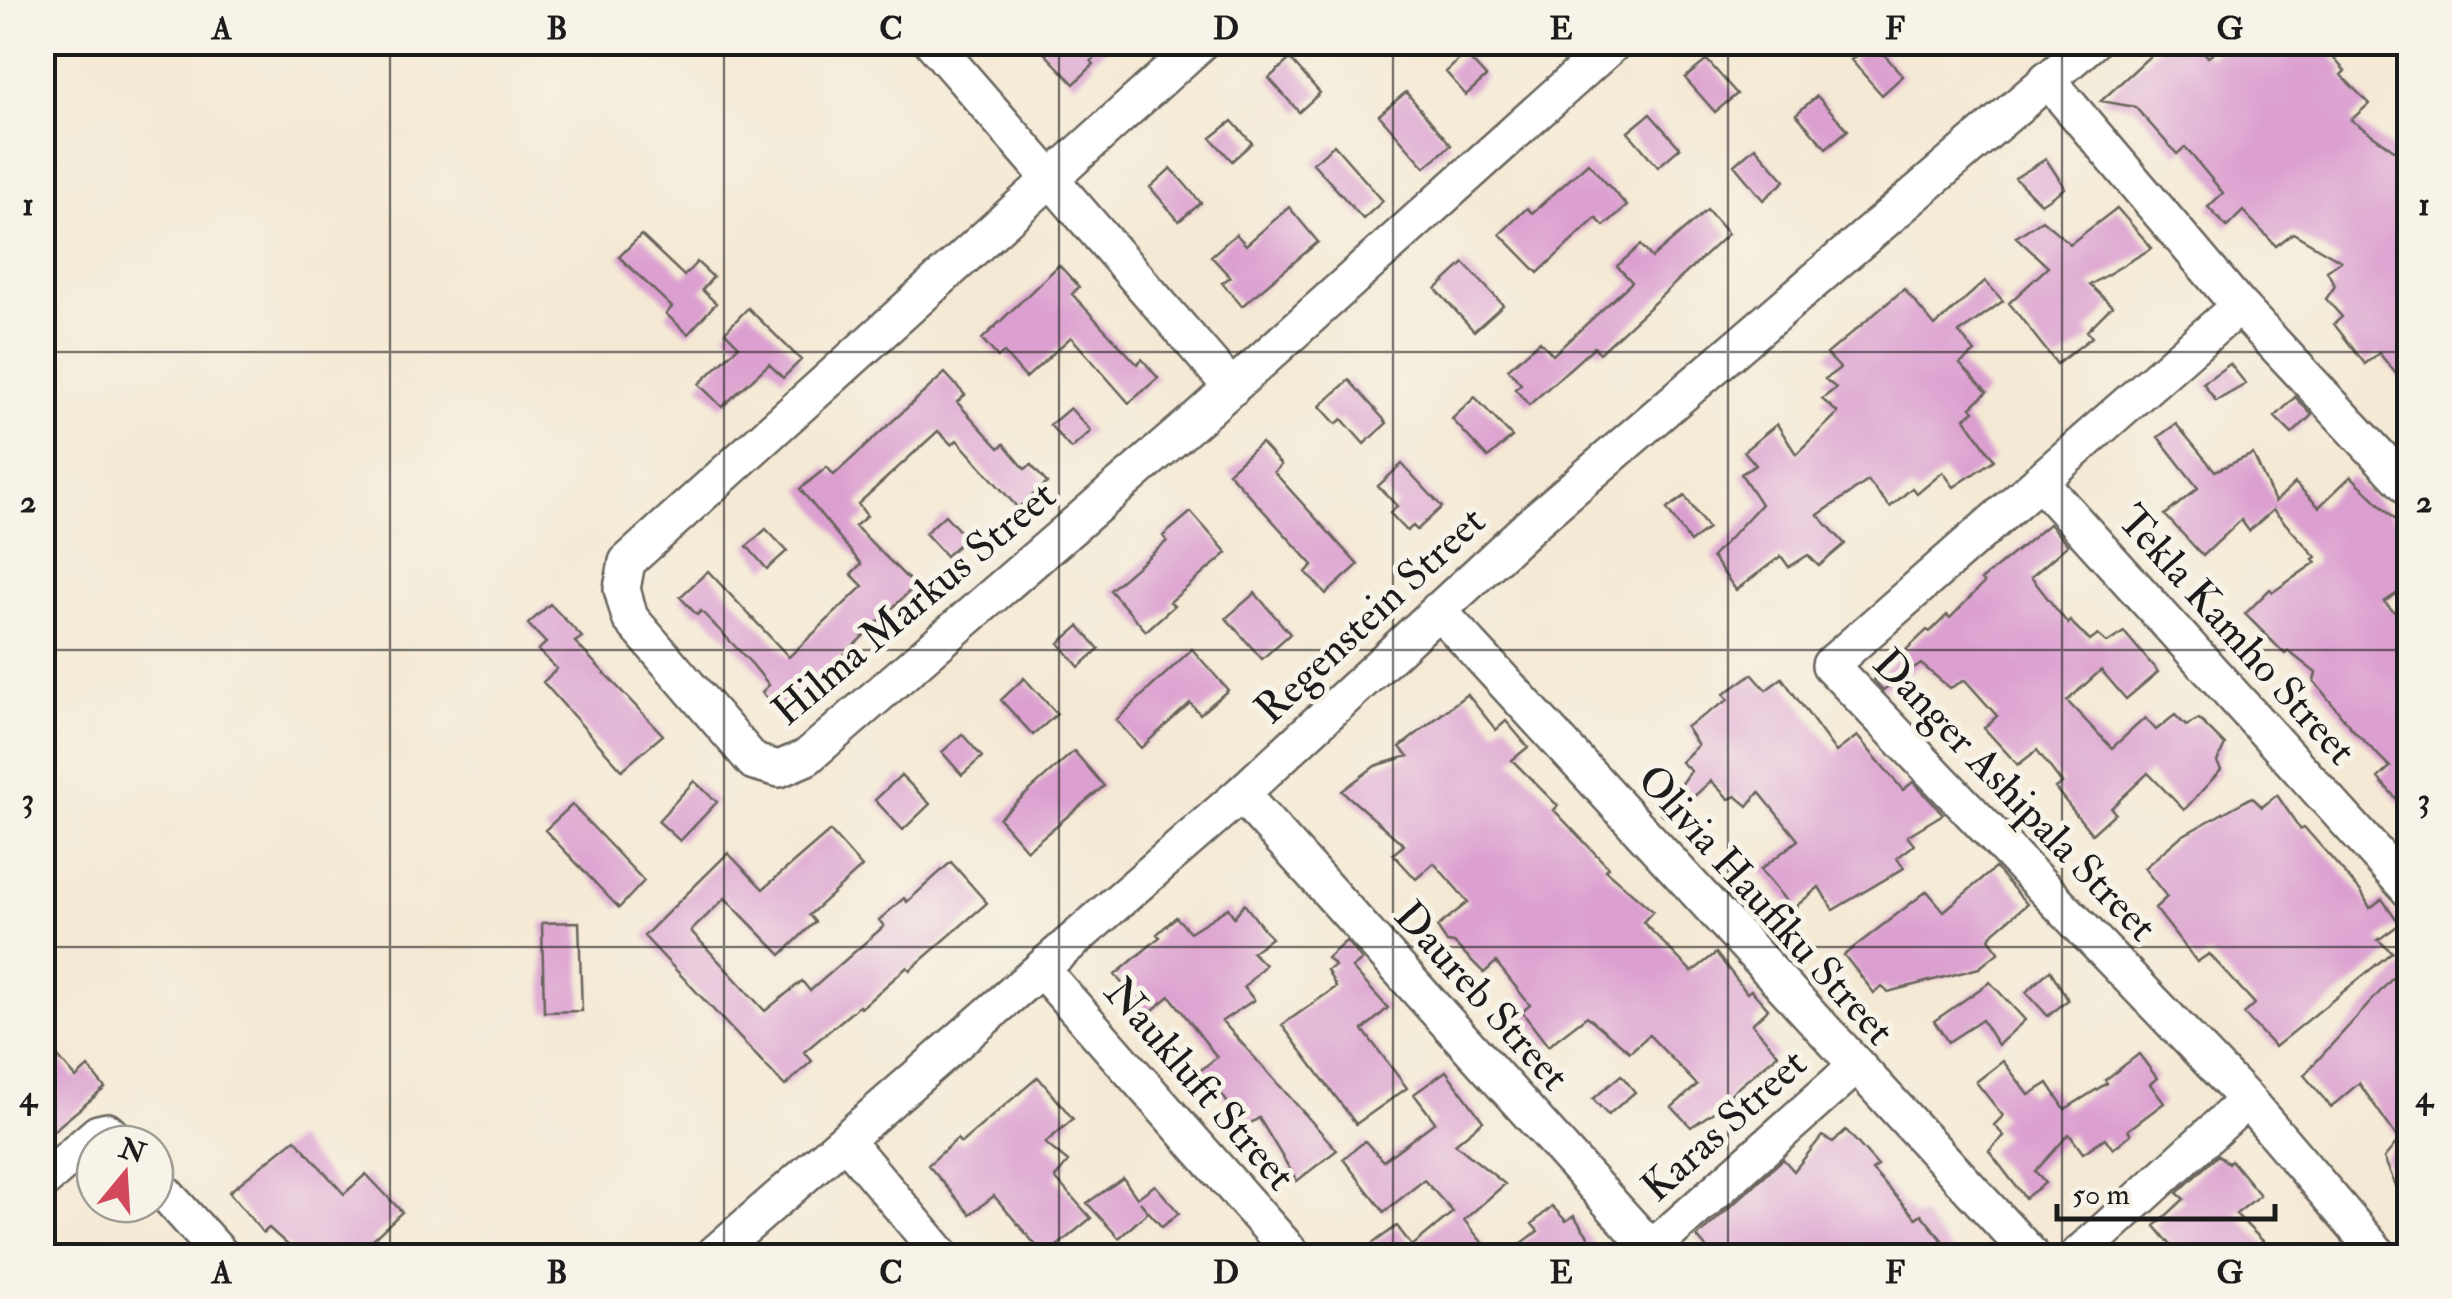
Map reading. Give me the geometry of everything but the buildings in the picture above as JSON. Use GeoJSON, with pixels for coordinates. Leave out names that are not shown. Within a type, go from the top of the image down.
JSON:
{"type":"FeatureCollection","features":[{"type":"Feature","properties":{"kind":"street"},"geometry":{"type":"LineString","coordinates":[[932,42],[1232,388]]}},
{"type":"Feature","properties":{"kind":"street","name":"Hilma Markus Street"},"geometry":{"type":"LineString","coordinates":[[1202,42],[628,562],[622,589],[630,618],[754,762],[779,769],[807,757],[1232,388],[1615,42]]}},
{"type":"Feature","properties":{"kind":"street","name":"Regenstein Street"},"geometry":{"type":"LineString","coordinates":[[712,1256],[1241,794],[1535,521],[2092,42]]}},
{"type":"Feature","properties":{"kind":"street"},"geometry":{"type":"LineString","coordinates":[[2048,79],[2239,306],[2410,488]]}},
{"type":"Feature","properties":{"kind":"street","name":"Danger Ashipala Street"},"geometry":{"type":"LineString","coordinates":[[2239,306],[1830,666],[2247,1100],[2380,1256]]}},
{"type":"Feature","properties":{"kind":"street","name":"Tekla Kamho Street"},"geometry":{"type":"LineString","coordinates":[[2040,481],[2410,891]]}},
{"type":"Feature","properties":{"kind":"street","name":"Olivia Haufiku Street"},"geometry":{"type":"LineString","coordinates":[[1438,610],[2032,1256]]}},
{"type":"Feature","properties":{"kind":"street","name":"Daureb Street"},"geometry":{"type":"LineString","coordinates":[[1241,794],[1654,1253]]}},
{"type":"Feature","properties":{"kind":"street","name":"Naukluft Street"},"geometry":{"type":"LineString","coordinates":[[1041,969],[1294,1256]]}},
{"type":"Feature","properties":{"kind":"street","name":"Karas Street"},"geometry":{"type":"LineString","coordinates":[[1654,1253],[1855,1067]]}},
{"type":"Feature","properties":{"kind":"street"},"geometry":{"type":"LineString","coordinates":[[2078,1256],[2247,1100]]}},
{"type":"Feature","properties":{"kind":"street"},"geometry":{"type":"LineString","coordinates":[[846,1140],[942,1256]]}},
{"type":"Feature","properties":{"kind":"street"},"geometry":{"type":"LineString","coordinates":[[42,1182],[75,1153]]}},
{"type":"Feature","properties":{"kind":"street"},"geometry":{"type":"LineString","coordinates":[[175,1204],[222,1256]]}}]}
